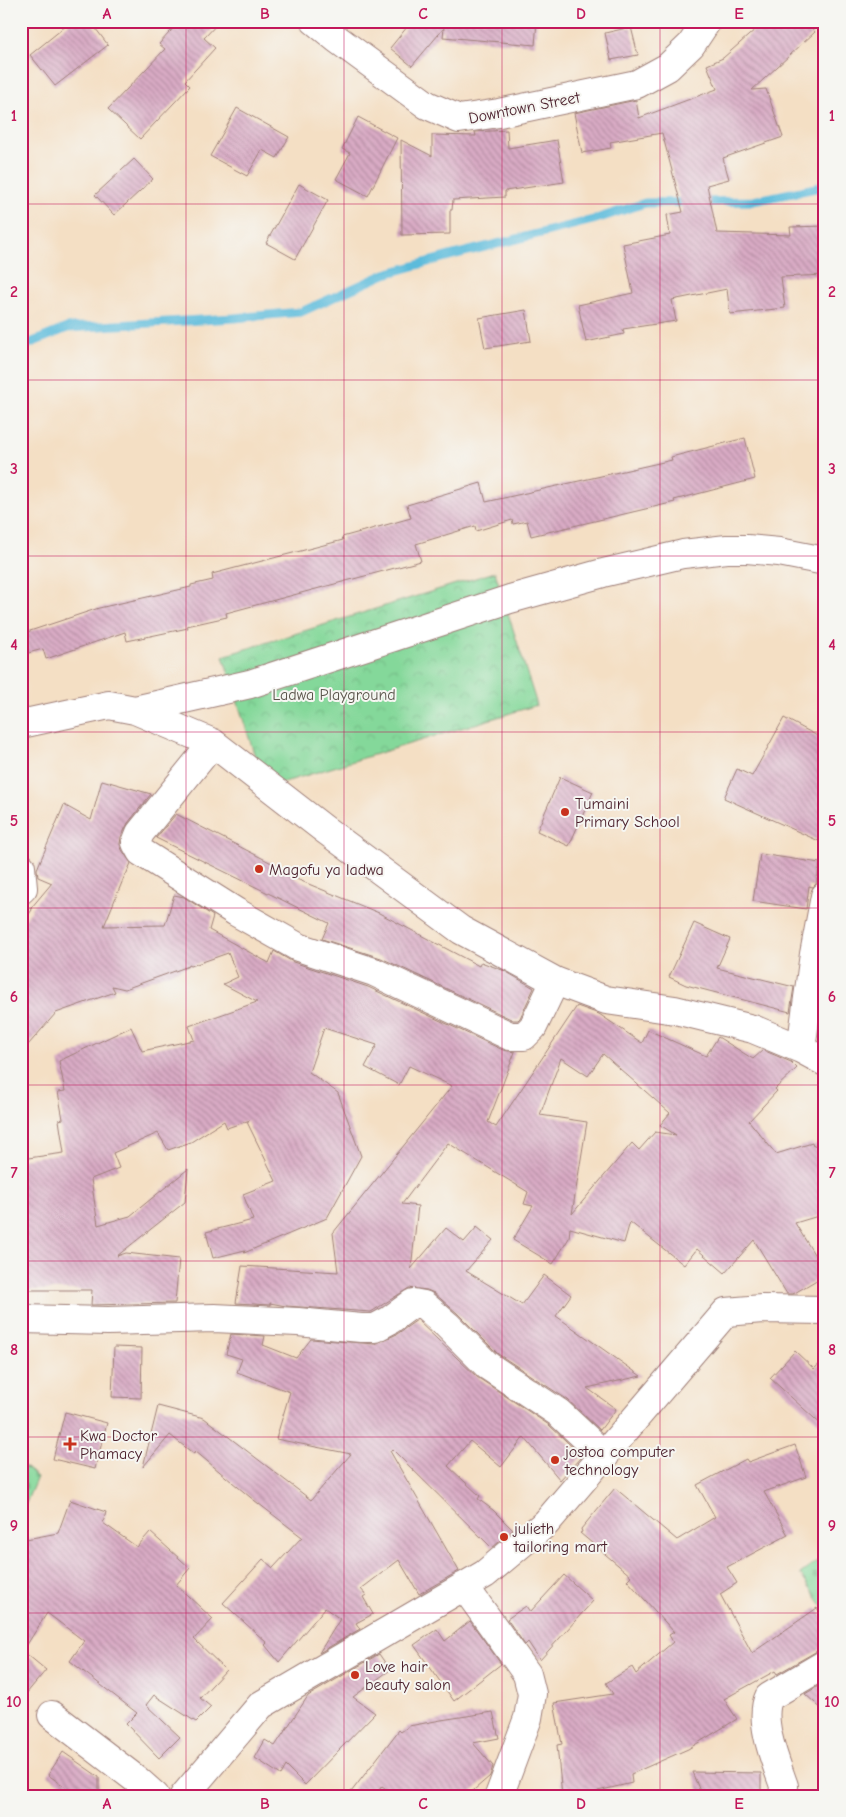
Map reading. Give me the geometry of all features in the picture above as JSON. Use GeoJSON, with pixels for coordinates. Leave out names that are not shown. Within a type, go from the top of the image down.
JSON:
{"type":"FeatureCollection","features":[{"type":"Feature","properties":{"kind":"street","name":"Downtown Street"},"geometry":{"type":"LineString","coordinates":[[315,21],[428,105],[459,119],[499,113],[637,84],[668,67],[691,45],[707,21]]}},
{"type":"Feature","properties":{"kind":"street"},"geometry":{"type":"LineString","coordinates":[[135,710],[250,684],[510,599],[603,573],[683,554],[727,549],[747,549],[779,552],[825,561]]}},
{"type":"Feature","properties":{"kind":"street"},"geometry":{"type":"LineString","coordinates":[[21,724],[108,705],[135,710],[213,743],[461,930],[555,981],[606,1000],[675,1010],[752,1029],[813,1056],[814,954],[825,896]]}},
{"type":"Feature","properties":{"kind":"street"},"geometry":{"type":"LineString","coordinates":[[213,743],[140,833],[136,843],[141,852],[236,912],[298,947],[374,972],[510,1036],[524,1036],[533,1027],[555,981]]}},
{"type":"Feature","properties":{"kind":"street"},"geometry":{"type":"LineString","coordinates":[[21,867],[23,888],[21,890]]}},
{"type":"Feature","properties":{"kind":"street"},"geometry":{"type":"LineString","coordinates":[[21,1320],[108,1321],[214,1318],[375,1328],[413,1304],[424,1305],[488,1366],[559,1413],[605,1456]]}},
{"type":"Feature","properties":{"kind":"street"},"geometry":{"type":"LineString","coordinates":[[184,1796],[261,1705],[484,1574],[546,1523],[726,1312],[762,1309],[825,1310]]}},
{"type":"Feature","properties":{"kind":"street"},"geometry":{"type":"LineString","coordinates":[[464,1586],[527,1674],[532,1694],[528,1718],[499,1796]]}},
{"type":"Feature","properties":{"kind":"street"},"geometry":{"type":"LineString","coordinates":[[783,1796],[784,1786],[766,1721],[766,1705],[770,1697],[825,1664]]}},
{"type":"Feature","properties":{"kind":"street"},"geometry":{"type":"LineString","coordinates":[[52,1715],[155,1796]]}},
{"type":"Feature","properties":{"kind":"green space","name":"Ladwa Playground"},"geometry":{"type":"Polygon","coordinates":[[[495,572],[537,705],[265,788],[223,656],[495,572]]]}},
{"type":"Feature","properties":{"kind":"green space"},"geometry":{"type":"Polygon","coordinates":[[[21,1464],[37,1477],[21,1515],[21,1464]]]}},
{"type":"Feature","properties":{"kind":"green space"},"geometry":{"type":"Polygon","coordinates":[[[825,1556],[825,1610],[800,1574],[825,1556]]]}},
{"type":"Feature","properties":{"kind":"building"},"geometry":{"type":"Polygon","coordinates":[[[72,21],[90,21],[108,45],[55,86],[30,55],[72,21]]]}},
{"type":"Feature","properties":{"kind":"building"},"geometry":{"type":"Polygon","coordinates":[[[180,21],[220,21],[204,38],[215,48],[185,81],[190,86],[140,139],[108,109],[165,49],[159,44],[180,21]]]}},
{"type":"Feature","properties":{"kind":"building"},"geometry":{"type":"Polygon","coordinates":[[[412,21],[537,21],[535,45],[443,37],[444,28],[412,66],[390,48],[412,21]]]}},
{"type":"Feature","properties":{"kind":"building"},"geometry":{"type":"Polygon","coordinates":[[[765,21],[805,21],[815,32],[752,90],[766,89],[783,137],[723,158],[729,179],[707,185],[717,233],[791,235],[790,227],[825,226],[825,275],[781,277],[785,308],[730,314],[727,289],[672,300],[676,321],[623,329],[624,334],[586,342],[578,305],[633,293],[623,244],[670,235],[667,215],[683,212],[662,133],[610,142],[611,148],[582,153],[574,113],[636,100],[639,118],[717,89],[707,65],[723,58],[765,21]]]}},
{"type":"Feature","properties":{"kind":"building"},"geometry":{"type":"Polygon","coordinates":[[[631,27],[638,55],[611,60],[605,33],[631,27]]]}},
{"type":"Feature","properties":{"kind":"building"},"geometry":{"type":"Polygon","coordinates":[[[237,108],[289,137],[277,158],[262,150],[247,176],[210,156],[237,108]]]}},
{"type":"Feature","properties":{"kind":"building"},"geometry":{"type":"Polygon","coordinates":[[[358,117],[397,138],[368,196],[336,179],[350,153],[342,149],[358,117]]]}},
{"type":"Feature","properties":{"kind":"building"},"geometry":{"type":"Polygon","coordinates":[[[507,130],[508,148],[557,140],[564,182],[505,191],[505,197],[453,200],[452,210],[450,210],[450,234],[402,235],[401,140],[432,156],[432,135],[476,136],[475,132],[507,130]]]}},
{"type":"Feature","properties":{"kind":"building"},"geometry":{"type":"Polygon","coordinates":[[[134,159],[153,179],[114,215],[95,195],[134,159]]]}},
{"type":"Feature","properties":{"kind":"building"},"geometry":{"type":"Polygon","coordinates":[[[299,184],[328,200],[295,259],[266,243],[299,184]]]}},
{"type":"Feature","properties":{"kind":"building"},"geometry":{"type":"Polygon","coordinates":[[[526,310],[531,341],[485,348],[479,318],[526,310]]]}},
{"type":"Feature","properties":{"kind":"building"},"geometry":{"type":"Polygon","coordinates":[[[745,438],[755,479],[674,500],[675,502],[531,536],[527,521],[513,524],[512,520],[476,531],[475,526],[416,544],[421,561],[226,613],[227,617],[187,626],[188,628],[127,641],[125,632],[46,659],[43,649],[21,655],[21,634],[99,608],[191,587],[191,585],[213,580],[212,574],[343,540],[342,537],[411,518],[407,505],[481,483],[486,502],[672,460],[671,457],[745,438]]]}},
{"type":"Feature","properties":{"kind":"building"},"geometry":{"type":"Polygon","coordinates":[[[784,718],[825,740],[825,828],[821,842],[724,798],[737,769],[752,776],[784,718]]]}},
{"type":"Feature","properties":{"kind":"building","name":"Tumaini Primary School"},"geometry":{"type":"Polygon","coordinates":[[[560,777],[593,792],[569,846],[537,831],[560,777]]]}},
{"type":"Feature","properties":{"kind":"building"},"geometry":{"type":"Polygon","coordinates":[[[102,780],[151,794],[128,823],[121,837],[120,844],[122,850],[131,863],[104,926],[165,925],[174,895],[184,897],[213,916],[209,930],[269,963],[274,951],[293,962],[368,987],[503,1050],[515,1052],[488,1122],[496,1127],[577,1006],[599,1014],[642,1043],[648,1030],[706,1056],[718,1037],[753,1059],[763,1050],[791,1062],[797,1068],[775,1089],[777,1091],[749,1121],[776,1154],[812,1143],[813,1146],[825,1140],[825,1214],[795,1223],[825,1275],[793,1294],[787,1294],[754,1240],[725,1273],[697,1249],[684,1265],[630,1222],[624,1243],[570,1228],[569,1238],[553,1264],[513,1240],[533,1206],[524,1204],[528,1192],[448,1143],[402,1204],[418,1206],[411,1269],[446,1228],[464,1242],[477,1227],[493,1240],[466,1271],[522,1305],[544,1275],[571,1295],[556,1316],[641,1376],[587,1388],[616,1409],[600,1430],[568,1400],[498,1354],[457,1313],[434,1293],[427,1290],[409,1288],[371,1312],[286,1306],[270,1303],[270,1305],[236,1303],[242,1266],[338,1272],[333,1233],[452,1086],[409,1066],[399,1085],[365,1067],[377,1045],[324,1028],[309,1072],[338,1093],[361,1156],[327,1218],[244,1253],[245,1250],[213,1258],[206,1232],[253,1220],[243,1194],[276,1181],[247,1122],[250,1120],[227,1128],[224,1121],[191,1142],[168,1150],[158,1133],[113,1153],[119,1168],[91,1179],[98,1225],[130,1216],[188,1169],[185,1202],[117,1256],[126,1253],[179,1259],[175,1303],[91,1305],[92,1290],[21,1290],[21,1159],[64,1153],[59,1120],[63,1119],[58,1092],[65,1091],[59,1061],[131,1027],[142,1051],[194,1040],[189,1026],[257,1002],[223,984],[238,977],[228,953],[191,966],[189,965],[125,989],[112,986],[115,992],[56,1013],[21,1053],[21,924],[32,910],[31,908],[52,883],[38,877],[37,869],[64,805],[91,820],[102,780]],[[603,1054],[588,1076],[561,1058],[540,1115],[587,1122],[572,1214],[632,1143],[639,1150],[655,1132],[676,1135],[660,1125],[670,1113],[603,1054]]]}},
{"type":"Feature","properties":{"kind":"building"},"geometry":{"type":"Polygon","coordinates":[[[176,814],[295,875],[294,878],[379,913],[479,966],[481,962],[505,971],[534,988],[520,1018],[513,1020],[381,958],[322,939],[329,923],[156,838],[176,814]]]}},
{"type":"Feature","properties":{"kind":"building"},"geometry":{"type":"Polygon","coordinates":[[[760,854],[820,863],[816,884],[813,887],[809,886],[806,909],[753,901],[760,854]]]}},
{"type":"Feature","properties":{"kind":"building"},"geometry":{"type":"Polygon","coordinates":[[[694,923],[730,939],[717,968],[794,987],[790,1012],[686,985],[669,977],[694,923]]]}},
{"type":"Feature","properties":{"kind":"building"},"geometry":{"type":"Polygon","coordinates":[[[417,1320],[477,1377],[549,1425],[582,1456],[560,1480],[524,1437],[501,1467],[470,1441],[448,1466],[480,1496],[478,1499],[493,1510],[513,1530],[492,1548],[392,1449],[390,1451],[459,1571],[419,1594],[399,1560],[361,1589],[366,1595],[363,1597],[373,1614],[356,1623],[360,1629],[319,1653],[340,1619],[325,1608],[279,1662],[265,1645],[267,1643],[223,1603],[263,1559],[273,1568],[302,1537],[195,1451],[194,1454],[170,1435],[143,1467],[158,1406],[204,1418],[311,1500],[351,1454],[276,1439],[290,1392],[237,1372],[242,1359],[226,1354],[231,1334],[265,1336],[263,1345],[296,1358],[311,1339],[375,1344],[397,1334],[417,1320]]]}},
{"type":"Feature","properties":{"kind":"building"},"geometry":{"type":"Polygon","coordinates":[[[114,1347],[142,1348],[141,1398],[112,1397],[114,1347]]]}},
{"type":"Feature","properties":{"kind":"building"},"geometry":{"type":"Polygon","coordinates":[[[795,1351],[814,1369],[825,1359],[825,1428],[770,1378],[795,1351]]]}},
{"type":"Feature","properties":{"kind":"building"},"geometry":{"type":"Polygon","coordinates":[[[65,1412],[107,1423],[95,1469],[53,1459],[65,1412]]]}},
{"type":"Feature","properties":{"kind":"building"},"geometry":{"type":"Polygon","coordinates":[[[795,1445],[806,1477],[764,1492],[788,1535],[727,1567],[737,1583],[720,1594],[752,1653],[817,1608],[825,1620],[825,1648],[777,1674],[775,1671],[724,1699],[737,1719],[688,1749],[631,1774],[632,1783],[598,1791],[598,1796],[562,1796],[557,1745],[562,1744],[554,1703],[613,1694],[606,1683],[632,1667],[636,1674],[673,1642],[669,1635],[674,1632],[627,1580],[631,1576],[580,1533],[582,1532],[581,1529],[615,1488],[677,1540],[715,1517],[697,1485],[746,1459],[748,1462],[795,1445]]]}},
{"type":"Feature","properties":{"kind":"building"},"geometry":{"type":"Polygon","coordinates":[[[70,1500],[106,1512],[103,1523],[137,1547],[150,1532],[190,1568],[176,1585],[213,1619],[194,1639],[226,1670],[200,1698],[211,1707],[196,1722],[154,1695],[146,1705],[180,1737],[159,1758],[126,1724],[137,1713],[70,1661],[84,1641],[47,1613],[23,1651],[46,1670],[21,1700],[21,1540],[58,1533],[70,1500]]]}},
{"type":"Feature","properties":{"kind":"building"},"geometry":{"type":"Polygon","coordinates":[[[564,1575],[593,1601],[540,1660],[528,1642],[525,1645],[507,1619],[526,1606],[530,1612],[564,1575]]]}},
{"type":"Feature","properties":{"kind":"building"},"geometry":{"type":"Polygon","coordinates":[[[470,1621],[501,1664],[454,1701],[414,1645],[437,1629],[445,1641],[470,1621]]]}},
{"type":"Feature","properties":{"kind":"building"},"geometry":{"type":"Polygon","coordinates":[[[379,1654],[390,1670],[353,1697],[375,1713],[305,1785],[286,1766],[281,1775],[255,1758],[265,1740],[275,1746],[308,1696],[379,1654]]]}},
{"type":"Feature","properties":{"kind":"building"},"geometry":{"type":"Polygon","coordinates":[[[825,1682],[825,1712],[805,1694],[825,1682]]]}},
{"type":"Feature","properties":{"kind":"building"},"geometry":{"type":"Polygon","coordinates":[[[493,1712],[499,1738],[473,1743],[493,1766],[490,1776],[467,1796],[396,1796],[382,1786],[375,1796],[348,1796],[399,1730],[401,1732],[409,1726],[493,1712]]]}},
{"type":"Feature","properties":{"kind":"building"},"geometry":{"type":"Polygon","coordinates":[[[63,1752],[99,1777],[99,1796],[79,1796],[48,1775],[63,1752]]]}},
{"type":"Feature","properties":{"kind":"building"},"geometry":{"type":"Polygon","coordinates":[[[692,1772],[761,1773],[761,1796],[702,1796],[692,1772]]]}},
{"type":"Feature","properties":{"kind":"waterway"},"geometry":{"type":"LineString","coordinates":[[21,347],[67,328],[301,312],[385,274],[593,220],[645,203],[753,201],[825,186]]}},
{"type":"Feature","properties":{"kind":"place","name":"Tumaini Primary School"},"geometry":{"type":"Point","coordinates":[565,812]}},
{"type":"Feature","properties":{"kind":"place","name":"Magofu ya ladwa"},"geometry":{"type":"Point","coordinates":[259,869]}},
{"type":"Feature","properties":{"kind":"place","name":"Kwa Doctor Phamacy"},"geometry":{"type":"Point","coordinates":[70,1444]}},
{"type":"Feature","properties":{"kind":"place","name":"jostoa computer technology"},"geometry":{"type":"Point","coordinates":[555,1460]}},
{"type":"Feature","properties":{"kind":"place","name":"julieth tailoring mart"},"geometry":{"type":"Point","coordinates":[504,1537]}},
{"type":"Feature","properties":{"kind":"place","name":"Love hair beauty salon"},"geometry":{"type":"Point","coordinates":[355,1675]}}]}
